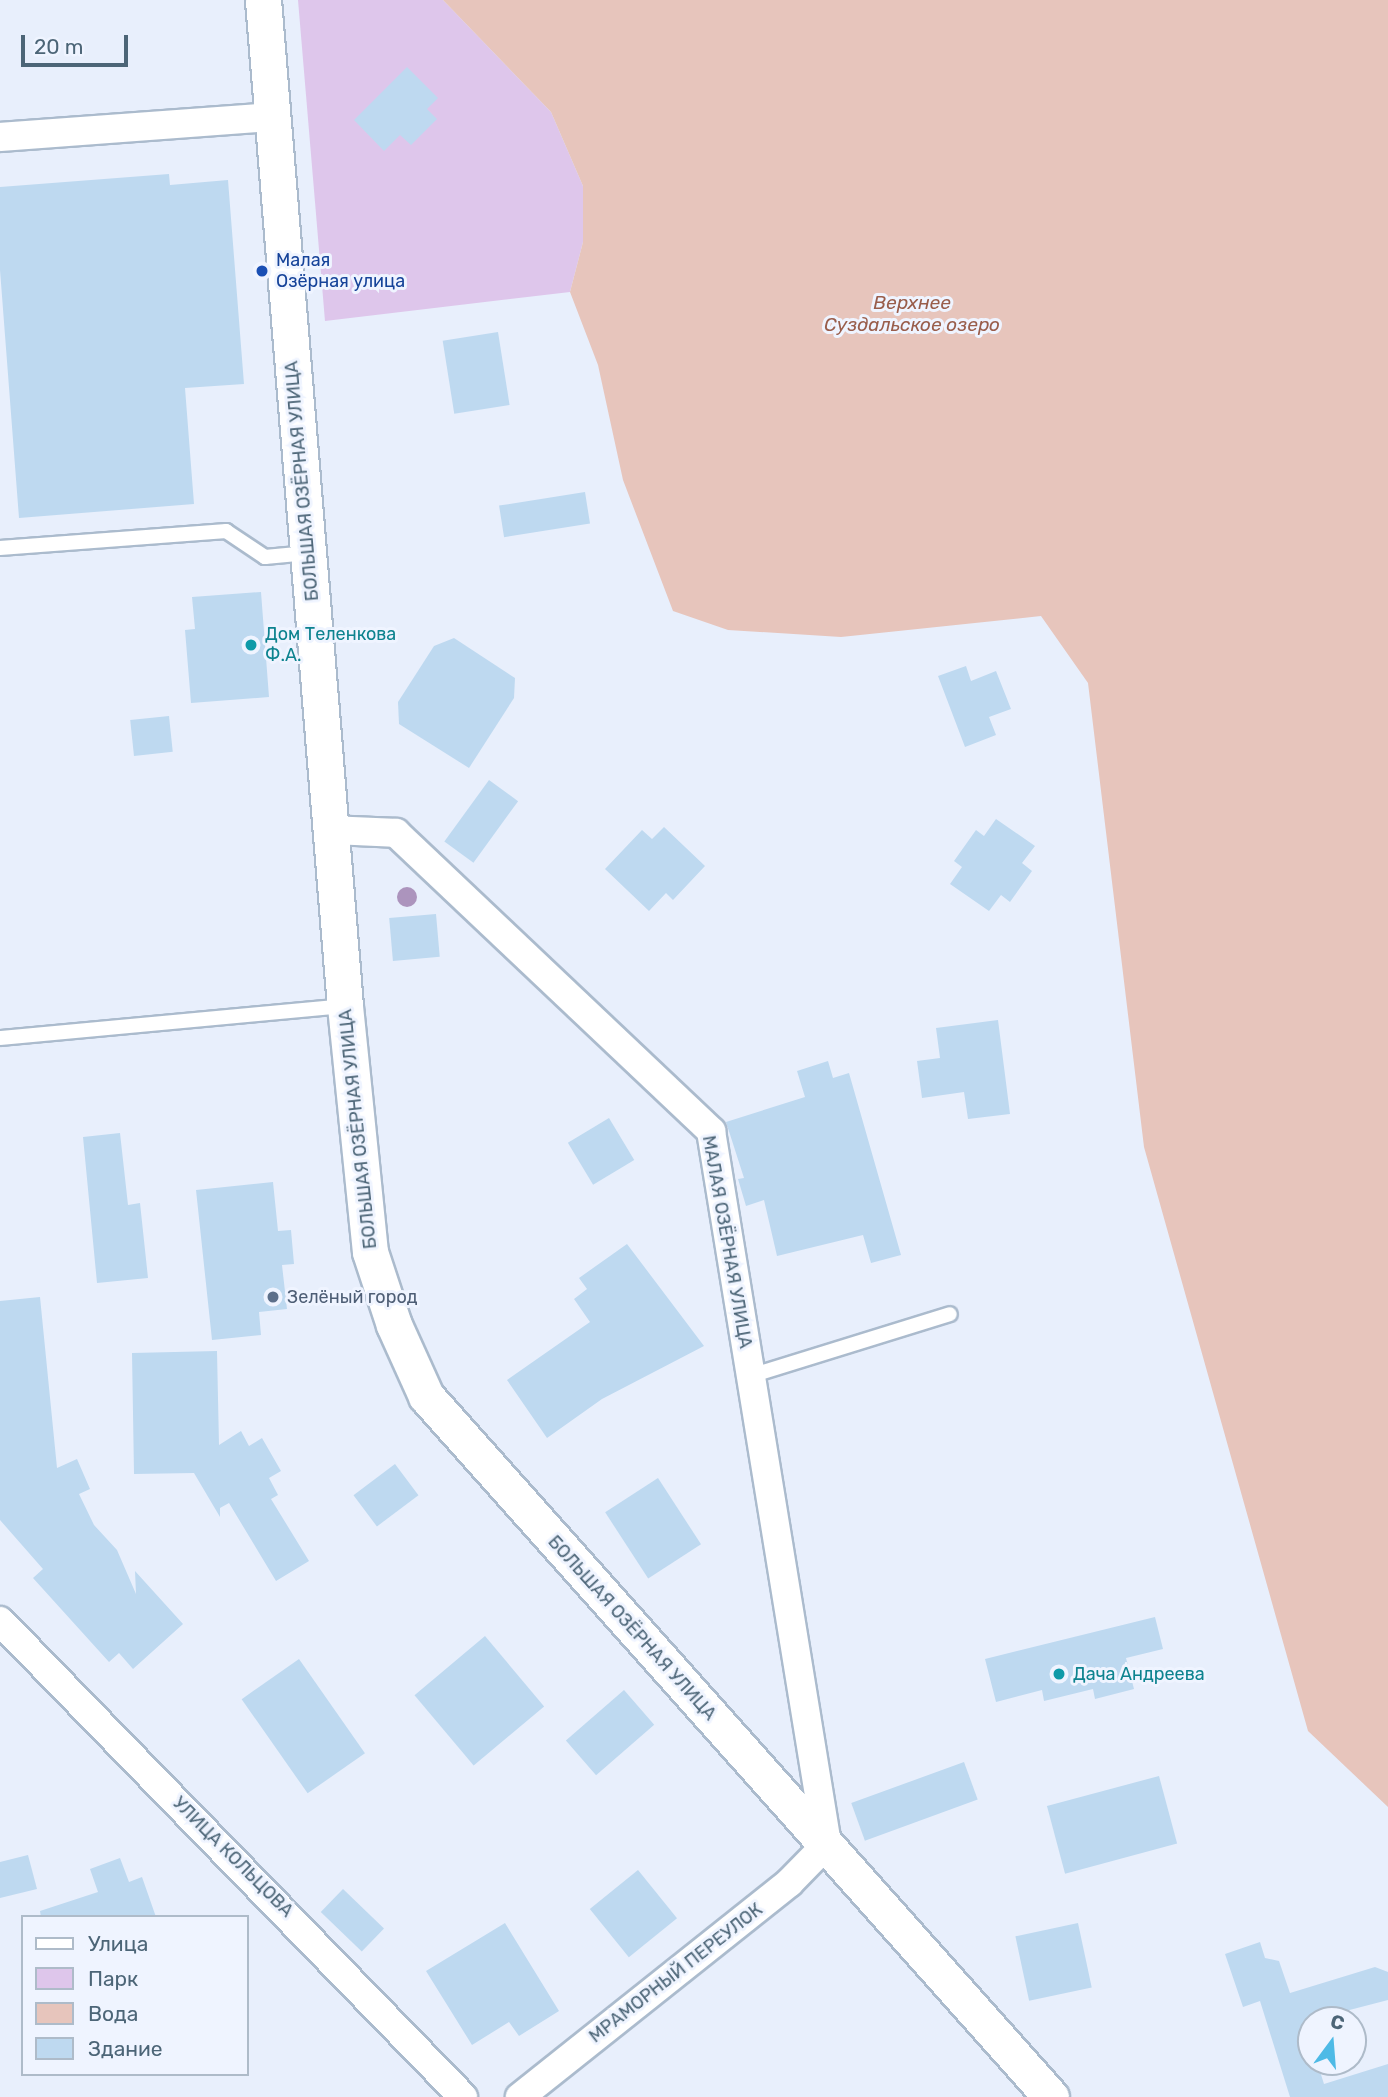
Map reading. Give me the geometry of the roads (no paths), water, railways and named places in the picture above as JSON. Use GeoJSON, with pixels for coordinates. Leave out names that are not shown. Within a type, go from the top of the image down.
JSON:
{"type":"FeatureCollection","features":[{"type":"Feature","properties":{"kind":"street","name":"БОЛЬШАЯ ОЗЁРНАЯ УЛИЦА"},"geometry":{"type":"LineString","coordinates":[[263,0],[345,1006],[370,1252],[394,1325],[426,1396],[1051,2097]]}},
{"type":"Feature","properties":{"kind":"street"},"geometry":{"type":"LineString","coordinates":[[0,137],[273,117]]}},
{"type":"Feature","properties":{"kind":"street","name":"МАЛАЯ ОЗЁРНАЯ УЛИЦА"},"geometry":{"type":"LineString","coordinates":[[331,830],[396,833],[711,1131],[827,1844]]}},
{"type":"Feature","properties":{"kind":"street","name":"УЛИЦА КОЛЬЦОВА"},"geometry":{"type":"LineString","coordinates":[[0,1621],[463,2097]]}},
{"type":"Feature","properties":{"kind":"street","name":"МРАМОРНЫЙ ПЕРЕУЛОК"},"geometry":{"type":"LineString","coordinates":[[520,2097],[789,1883],[827,1844]]}},
{"type":"Feature","properties":{"kind":"lane"},"geometry":{"type":"LineString","coordinates":[[0,548],[226,531],[265,557],[308,553]]}},
{"type":"Feature","properties":{"kind":"lane"},"geometry":{"type":"LineString","coordinates":[[0,1038],[345,1006]]}},
{"type":"Feature","properties":{"kind":"lane"},"geometry":{"type":"LineString","coordinates":[[750,1376],[950,1314]]}},
{"type":"Feature","properties":{"kind":"water","name":"Верхнее Суздальское озеро"},"geometry":{"type":"Polygon","coordinates":[[[443,0],[1388,0],[1388,1807],[1308,1731],[1144,1147],[1088,683],[1041,616],[841,637],[728,630],[673,611],[623,480],[598,365],[570,292],[583,242],[583,186],[551,112],[443,0]]]}},
{"type":"Feature","properties":{"kind":"place","name":"Малая Озёрная улица"},"geometry":{"type":"Point","coordinates":[262,271]}},
{"type":"Feature","properties":{"kind":"place","name":"Дом Теленкова Ф.А."},"geometry":{"type":"Point","coordinates":[251,645]}},
{"type":"Feature","properties":{"kind":"place","name":"Зелёный город"},"geometry":{"type":"Point","coordinates":[273,1297]}},
{"type":"Feature","properties":{"kind":"place","name":"Дача Андреева"},"geometry":{"type":"Point","coordinates":[1059,1674]}}]}
